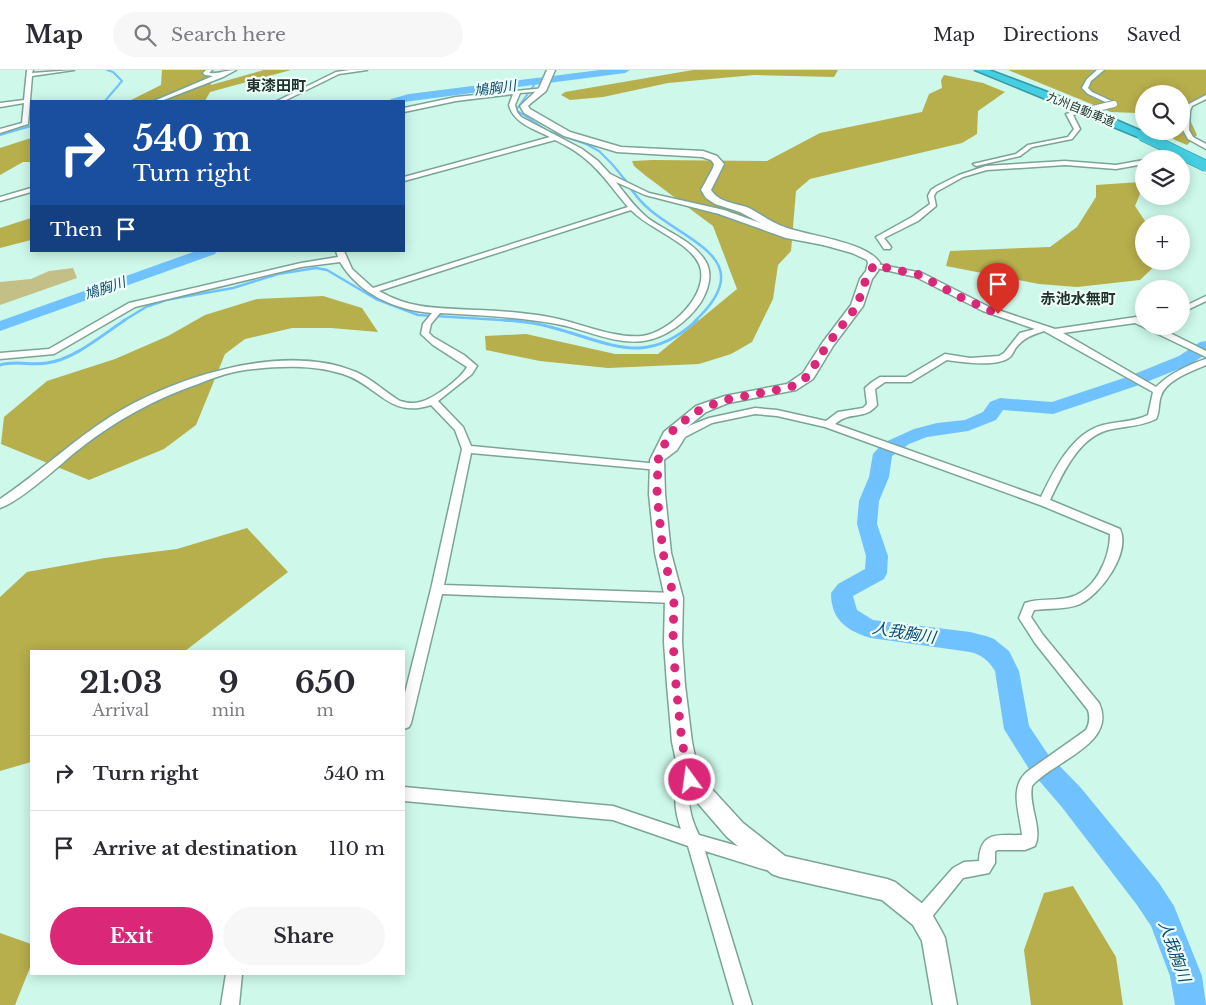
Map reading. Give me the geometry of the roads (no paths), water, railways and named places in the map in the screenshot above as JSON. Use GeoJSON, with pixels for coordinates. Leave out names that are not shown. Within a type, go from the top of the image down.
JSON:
{"type":"FeatureCollection","features":[{"type":"Feature","properties":{"kind":"highway","name":"九州自動車道"},"geometry":{"type":"LineString","coordinates":[[980,70],[1135,129]]}},
{"type":"Feature","properties":{"kind":"highway","name":"九州自動車道"},"geometry":{"type":"LineString","coordinates":[[990,70],[1082,104],[1135,128]]}},
{"type":"Feature","properties":{"kind":"highway","name":"九州自動車道"},"geometry":{"type":"LineString","coordinates":[[1158,140],[1206,166]]}},
{"type":"Feature","properties":{"kind":"highway","name":"九州自動車道"},"geometry":{"type":"LineString","coordinates":[[1161,140],[1206,160]]}},
{"type":"Feature","properties":{"kind":"main road"},"geometry":{"type":"LineString","coordinates":[[551,70],[543,88],[524,106],[527,111],[567,134],[620,150],[684,152],[708,155],[719,164],[706,190],[710,196],[719,202],[752,214],[781,230],[865,254],[871,258],[874,265],[866,279],[857,306],[827,345],[808,376],[791,387],[725,400],[701,409],[669,434],[658,463],[657,494],[663,553],[674,598],[673,642],[676,685],[682,742],[690,780],[736,830],[780,866],[887,890],[921,917],[933,938],[945,1005]]}},
{"type":"Feature","properties":{"kind":"street"},"geometry":{"type":"LineString","coordinates":[[0,131],[25,124],[30,72],[70,70]]}},
{"type":"Feature","properties":{"kind":"street"},"geometry":{"type":"LineString","coordinates":[[209,70],[207,74],[221,76]]}},
{"type":"Feature","properties":{"kind":"street"},"geometry":{"type":"LineString","coordinates":[[160,100],[233,70]]}},
{"type":"Feature","properties":{"kind":"street"},"geometry":{"type":"LineString","coordinates":[[282,100],[338,73],[364,70]]}},
{"type":"Feature","properties":{"kind":"street"},"geometry":{"type":"LineString","coordinates":[[976,70],[1078,112]]}},
{"type":"Feature","properties":{"kind":"street"},"geometry":{"type":"LineString","coordinates":[[974,171],[972,167],[979,162],[1018,155],[1030,146],[1070,138],[1077,129],[1069,114],[1114,104],[1090,93],[1085,88],[1086,82],[1101,70]]}},
{"type":"Feature","properties":{"kind":"street"},"geometry":{"type":"LineString","coordinates":[[405,110],[447,101],[543,88]]}},
{"type":"Feature","properties":{"kind":"street"},"geometry":{"type":"LineString","coordinates":[[0,356],[51,352],[111,316],[132,306],[341,255],[358,280],[372,290],[401,305],[438,310],[527,316],[564,322],[610,336],[633,340],[656,336],[668,330],[700,298],[705,281],[705,270],[700,260],[690,249],[631,208],[608,176],[589,156],[527,123],[514,113],[512,107],[513,97],[518,92]]}},
{"type":"Feature","properties":{"kind":"street"},"geometry":{"type":"LineString","coordinates":[[1206,97],[1190,105],[1187,111],[1186,130],[1190,138],[1206,147]]}},
{"type":"Feature","properties":{"kind":"street"},"geometry":{"type":"LineString","coordinates":[[0,105],[27,101]]}},
{"type":"Feature","properties":{"kind":"street"},"geometry":{"type":"LineString","coordinates":[[405,179],[555,138]]}},
{"type":"Feature","properties":{"kind":"street"},"geometry":{"type":"LineString","coordinates":[[887,247],[880,237],[915,219],[934,205],[931,196],[933,191],[974,171],[1065,163],[1116,167],[1135,164]]}},
{"type":"Feature","properties":{"kind":"street"},"geometry":{"type":"LineString","coordinates":[[608,176],[647,194],[721,212],[789,236],[838,246]]}},
{"type":"Feature","properties":{"kind":"street"},"geometry":{"type":"LineString","coordinates":[[0,199],[30,190]]}},
{"type":"Feature","properties":{"kind":"street"},"geometry":{"type":"LineString","coordinates":[[372,290],[631,208]]}},
{"type":"Feature","properties":{"kind":"street"},"geometry":{"type":"LineString","coordinates":[[874,265],[920,275],[986,309],[1054,332],[1157,391]]}},
{"type":"Feature","properties":{"kind":"street"},"geometry":{"type":"LineString","coordinates":[[1190,306],[1206,298]]}},
{"type":"Feature","properties":{"kind":"street"},"geometry":{"type":"LineString","coordinates":[[0,504],[115,418],[165,392],[227,370],[295,363],[321,366],[354,374],[394,403],[406,407],[420,406],[433,401],[469,372],[472,366],[425,334],[427,324],[438,310]]}},
{"type":"Feature","properties":{"kind":"street"},"geometry":{"type":"LineString","coordinates":[[1054,332],[1135,322]]}},
{"type":"Feature","properties":{"kind":"street"},"geometry":{"type":"LineString","coordinates":[[828,425],[841,414],[866,411],[872,405],[870,388],[877,381],[887,377],[908,380],[945,357],[970,361],[1001,358],[1008,354],[1010,349],[1023,335],[1043,329]]}},
{"type":"Feature","properties":{"kind":"street"},"geometry":{"type":"LineString","coordinates":[[1167,335],[1206,354]]}},
{"type":"Feature","properties":{"kind":"street"},"geometry":{"type":"LineString","coordinates":[[1044,502],[1060,470],[1083,440],[1093,432],[1104,428],[1142,423],[1153,416],[1157,391],[1191,368],[1206,362]]}},
{"type":"Feature","properties":{"kind":"street"},"geometry":{"type":"LineString","coordinates":[[405,719],[437,589],[467,449],[460,429],[433,401]]}},
{"type":"Feature","properties":{"kind":"street"},"geometry":{"type":"LineString","coordinates":[[467,449],[658,463],[673,448],[681,435],[694,427],[732,415],[755,411],[777,413],[828,425],[1044,502],[1116,532],[1116,547],[1108,568],[1094,589],[1076,600],[1029,606],[1025,618],[1039,639],[1094,707],[1097,714],[1095,727],[1091,734],[1035,774],[1027,782],[1024,788],[1024,796],[1030,841],[1023,844],[999,842],[992,844],[988,849],[987,863],[984,868],[964,870],[958,873],[921,917]]}},
{"type":"Feature","properties":{"kind":"street"},"geometry":{"type":"LineString","coordinates":[[437,589],[674,598]]}},
{"type":"Feature","properties":{"kind":"street"},"geometry":{"type":"LineString","coordinates":[[690,780],[684,786],[682,797],[687,827],[694,841],[743,1005]]}},
{"type":"Feature","properties":{"kind":"street"},"geometry":{"type":"LineString","coordinates":[[405,794],[613,813],[694,841],[780,866]]}},
{"type":"Feature","properties":{"kind":"street"},"geometry":{"type":"LineString","coordinates":[[230,1005],[234,975]]}},
{"type":"Feature","properties":{"kind":"waterway"},"geometry":{"type":"LineString","coordinates":[[106,100],[122,81],[113,72],[107,70]]}},
{"type":"Feature","properties":{"kind":"waterway","name":"鳩胸川"},"geometry":{"type":"LineString","coordinates":[[398,100],[409,97],[625,70]]}},
{"type":"Feature","properties":{"kind":"waterway"},"geometry":{"type":"LineString","coordinates":[[537,81],[516,110],[548,131],[586,144],[599,151],[626,181]]}},
{"type":"Feature","properties":{"kind":"waterway"},"geometry":{"type":"LineString","coordinates":[[0,135],[30,126]]}},
{"type":"Feature","properties":{"kind":"waterway"},"geometry":{"type":"LineString","coordinates":[[625,180],[646,207],[699,244],[712,256],[720,268],[721,283],[713,300],[695,321]]}},
{"type":"Feature","properties":{"kind":"waterway","name":"鳩胸川"},"geometry":{"type":"LineString","coordinates":[[0,326],[207,252]]}},
{"type":"Feature","properties":{"kind":"waterway"},"geometry":{"type":"LineString","coordinates":[[123,321],[146,307],[166,300],[233,288],[278,274],[316,268],[327,270],[376,299],[418,315],[508,320]]}},
{"type":"Feature","properties":{"kind":"waterway"},"geometry":{"type":"LineString","coordinates":[[0,365],[12,363],[41,364],[57,361],[88,346],[125,320]]}},
{"type":"Feature","properties":{"kind":"waterway"},"geometry":{"type":"LineString","coordinates":[[508,320],[518,321]]}},
{"type":"Feature","properties":{"kind":"waterway"},"geometry":{"type":"LineString","coordinates":[[508,320],[554,328],[610,345],[644,348],[661,344],[679,335],[697,320]]}},
{"type":"Feature","properties":{"kind":"waterway","name":"人我胸川"},"geometry":{"type":"LineString","coordinates":[[1191,1005],[1186,976],[1163,917],[1148,894],[1071,797],[1038,761],[1017,729],[1007,671],[1000,658],[986,646],[970,642],[871,629],[849,617],[843,607],[842,593],[876,573],[877,556],[867,524],[869,501],[879,477],[883,454],[890,447],[921,433],[968,425],[990,416],[996,406],[1000,404],[1053,408],[1133,381],[1185,360],[1206,346]]}},
{"type":"Feature","properties":{"kind":"district","name":"東漆田町"},"geometry":{"type":"Point","coordinates":[276,85]}},
{"type":"Feature","properties":{"kind":"district","name":"赤池水無町"},"geometry":{"type":"Point","coordinates":[1078,298]}}]}
